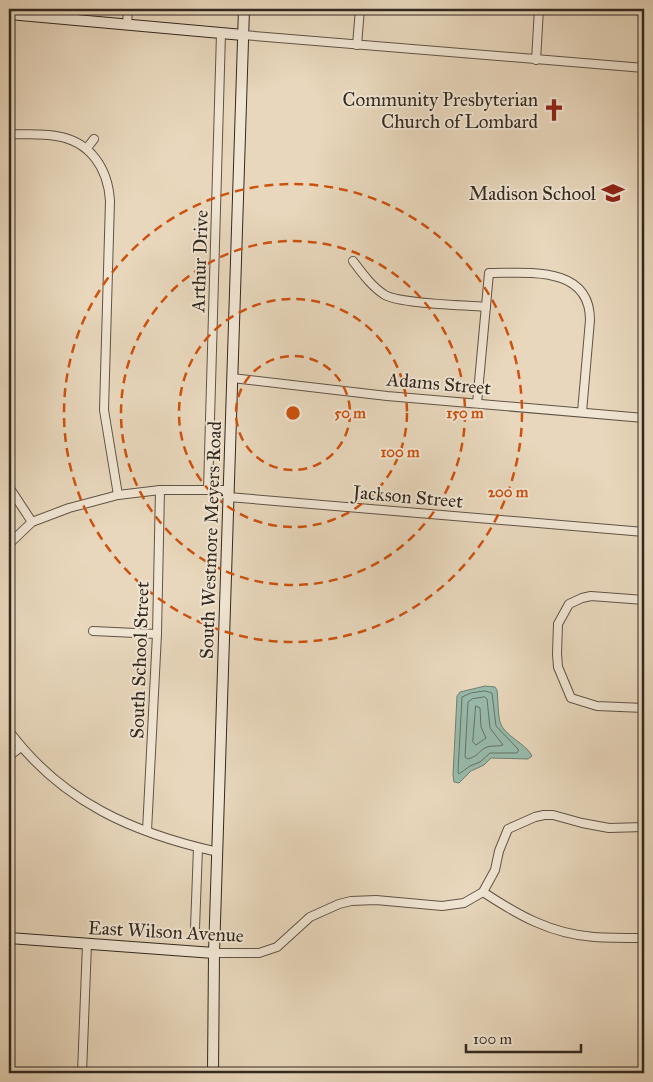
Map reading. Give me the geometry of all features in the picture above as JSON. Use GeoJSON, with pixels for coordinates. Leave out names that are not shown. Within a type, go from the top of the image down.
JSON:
{"type":"FeatureCollection","features":[{"type":"Feature","properties":{"kind":"street"},"geometry":{"type":"LineString","coordinates":[[127,25],[128,9]]}},
{"type":"Feature","properties":{"kind":"street","name":"South Westmore Meyers Road"},"geometry":{"type":"LineString","coordinates":[[212,1073],[214,954],[244,9]]}},
{"type":"Feature","properties":{"kind":"street"},"geometry":{"type":"LineString","coordinates":[[358,44],[360,9]]}},
{"type":"Feature","properties":{"kind":"street"},"geometry":{"type":"LineString","coordinates":[[536,60],[539,9]]}},
{"type":"Feature","properties":{"kind":"street"},"geometry":{"type":"LineString","coordinates":[[9,14],[644,68]]}},
{"type":"Feature","properties":{"kind":"street","name":"Arthur Drive"},"geometry":{"type":"LineString","coordinates":[[208,490],[221,33]]}},
{"type":"Feature","properties":{"kind":"street"},"geometry":{"type":"LineString","coordinates":[[9,134],[58,136],[73,140],[87,148],[95,156],[108,182],[110,201],[104,410],[118,495]]}},
{"type":"Feature","properties":{"kind":"street"},"geometry":{"type":"LineString","coordinates":[[87,148],[94,139]]}},
{"type":"Feature","properties":{"kind":"street"},"geometry":{"type":"LineString","coordinates":[[353,261],[369,281],[384,294],[391,297],[405,300],[486,307]]}},
{"type":"Feature","properties":{"kind":"street"},"geometry":{"type":"LineString","coordinates":[[477,403],[489,273],[528,273],[558,276],[567,280],[583,292],[590,308],[582,412]]}},
{"type":"Feature","properties":{"kind":"street","name":"Adams Street"},"geometry":{"type":"LineString","coordinates":[[232,378],[387,396],[644,418]]}},
{"type":"Feature","properties":{"kind":"street"},"geometry":{"type":"LineString","coordinates":[[9,487],[32,522],[9,544]]}},
{"type":"Feature","properties":{"kind":"street","name":"Jackson Street"},"geometry":{"type":"LineString","coordinates":[[32,522],[69,508],[118,495],[160,490],[208,490],[228,494],[644,532]]}},
{"type":"Feature","properties":{"kind":"street","name":"South School Street"},"geometry":{"type":"LineString","coordinates":[[147,831],[157,634],[160,490]]}},
{"type":"Feature","properties":{"kind":"street"},"geometry":{"type":"LineString","coordinates":[[644,600],[591,596],[582,598],[569,604],[558,624],[558,664],[571,698],[597,706],[644,708]]}},
{"type":"Feature","properties":{"kind":"street"},"geometry":{"type":"LineString","coordinates":[[93,631],[157,634]]}},
{"type":"Feature","properties":{"kind":"street"},"geometry":{"type":"LineString","coordinates":[[9,731],[41,768],[78,798],[114,819],[198,848],[218,852]]}},
{"type":"Feature","properties":{"kind":"street"},"geometry":{"type":"LineString","coordinates":[[9,756],[21,747]]}},
{"type":"Feature","properties":{"kind":"street"},"geometry":{"type":"LineString","coordinates":[[644,828],[595,826],[553,815],[534,817],[508,829],[499,851],[496,870],[483,892],[521,916],[560,932],[593,937],[644,938]]}},
{"type":"Feature","properties":{"kind":"street"},"geometry":{"type":"LineString","coordinates":[[195,928],[198,848]]}},
{"type":"Feature","properties":{"kind":"street","name":"East Wilson Avenue"},"geometry":{"type":"LineString","coordinates":[[9,938],[214,954],[260,953],[277,946],[310,917],[339,904],[351,901],[376,900],[450,906],[464,903],[483,892]]}},
{"type":"Feature","properties":{"kind":"street"},"geometry":{"type":"LineString","coordinates":[[82,1073],[87,944]]}},
{"type":"Feature","properties":{"kind":"water"},"geometry":{"type":"Polygon","coordinates":[[[485,686],[495,687],[497,690],[499,719],[502,727],[510,736],[526,748],[532,756],[528,759],[491,758],[484,765],[471,771],[459,783],[454,782],[457,696],[460,692],[485,686]]]}},
{"type":"Feature","properties":{"kind":"place","name":"Community Presbyterian Church of Lombard"},"geometry":{"type":"Point","coordinates":[554,110]}},
{"type":"Feature","properties":{"kind":"place","name":"Madison School"},"geometry":{"type":"Point","coordinates":[613,193]}}]}
